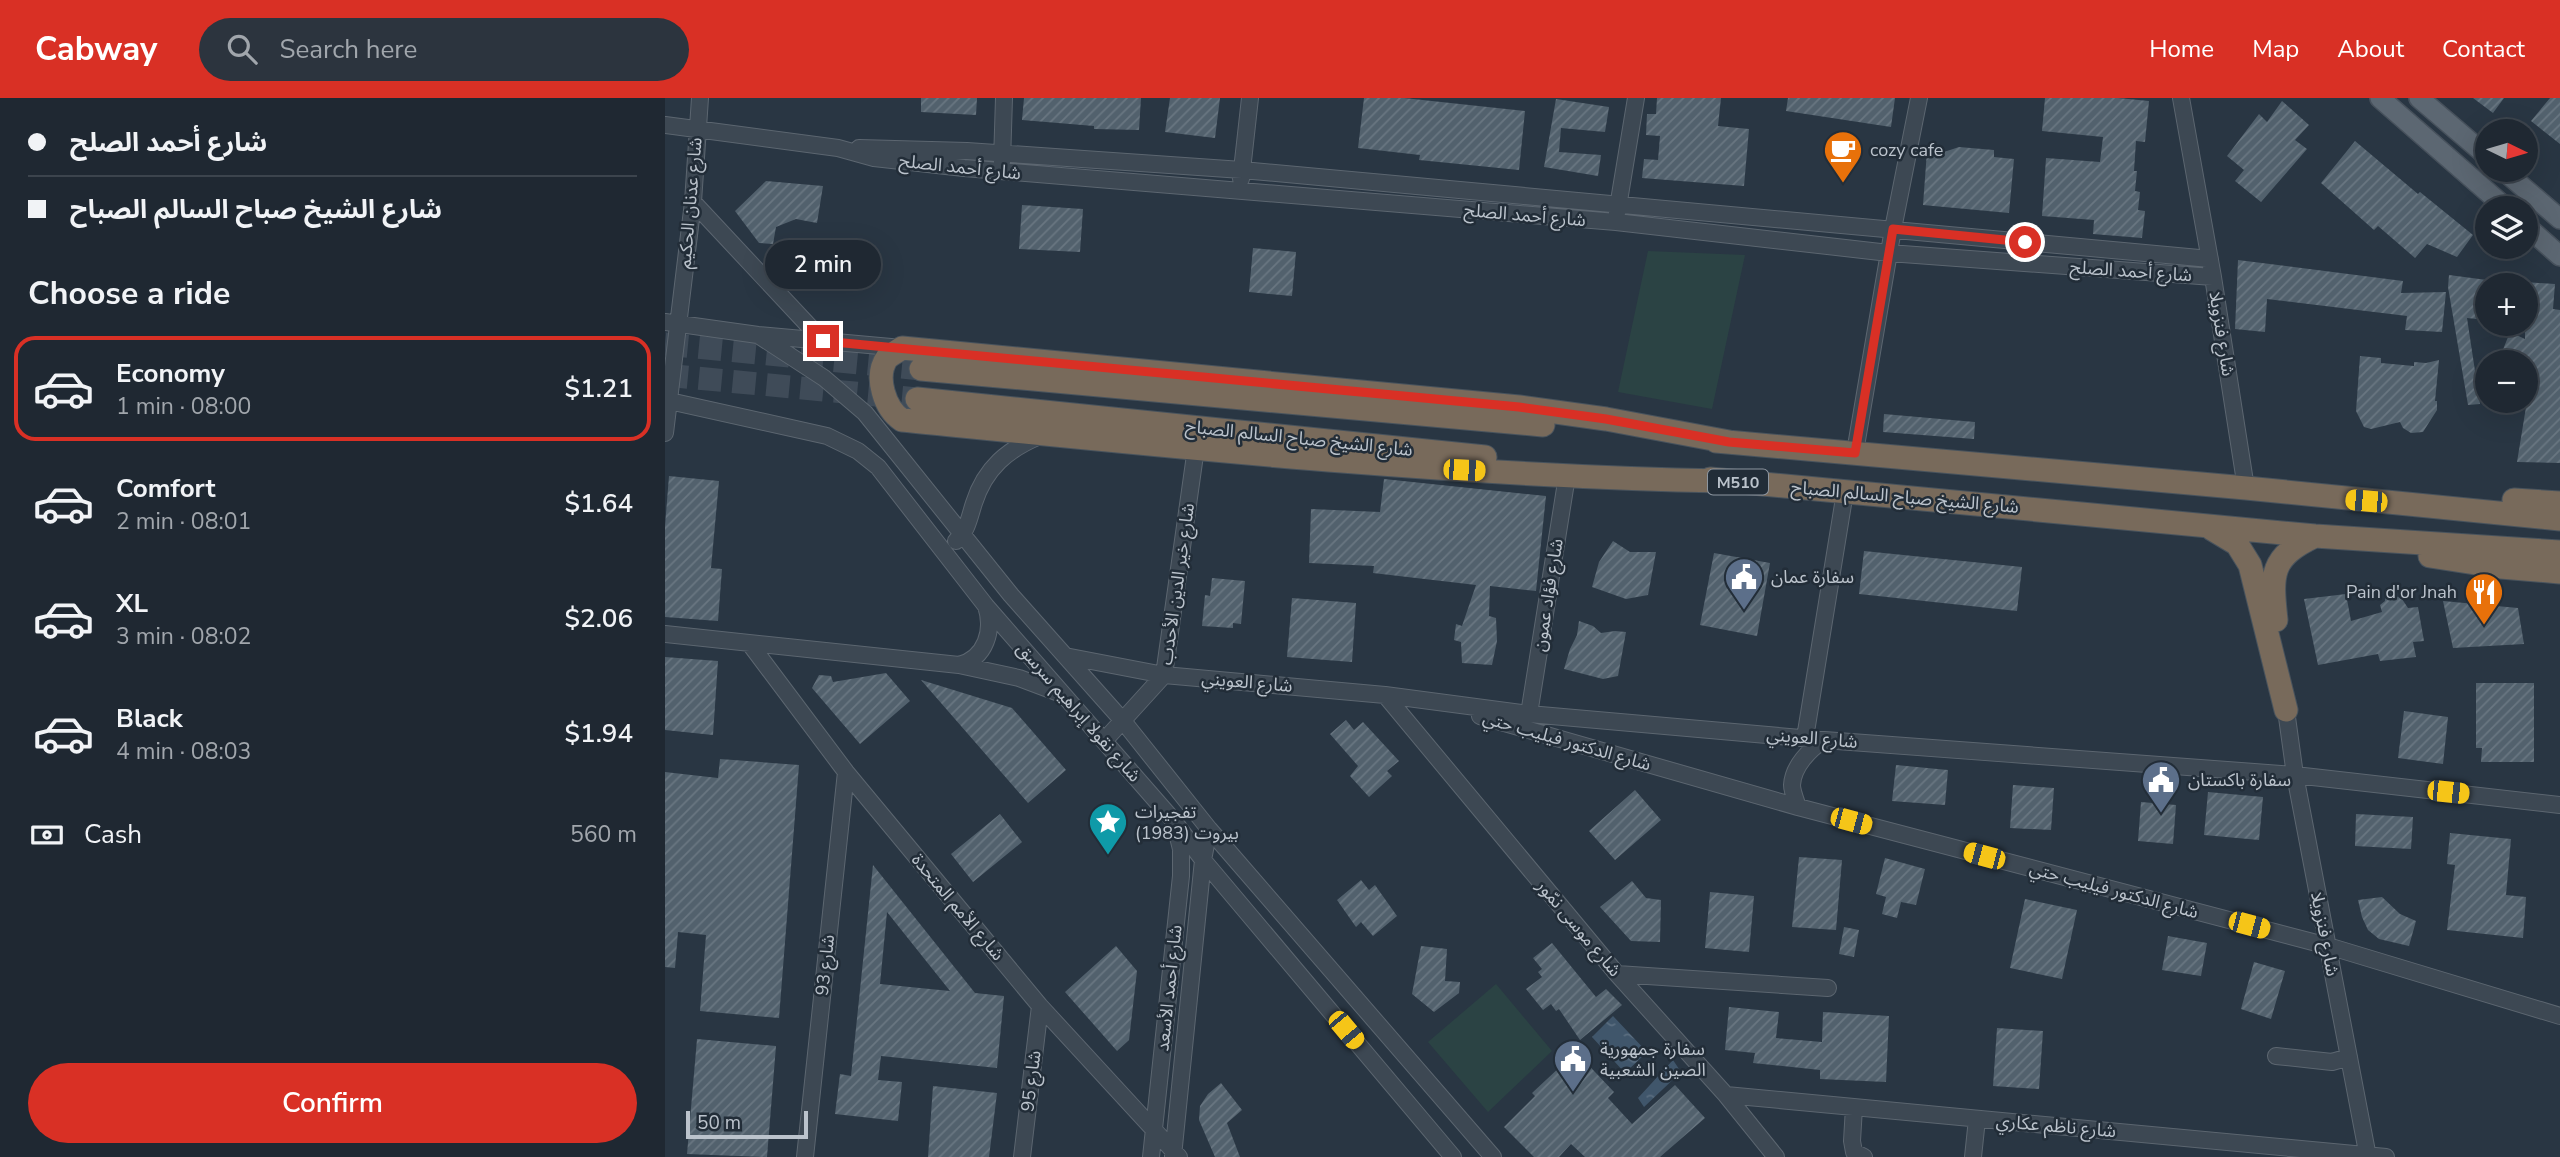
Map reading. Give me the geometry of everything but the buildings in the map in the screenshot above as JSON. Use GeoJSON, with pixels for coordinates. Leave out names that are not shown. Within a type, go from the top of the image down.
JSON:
{"type":"FeatureCollection","features":[{"type":"Feature","properties":{"kind":"highway"},"geometry":{"type":"LineString","coordinates":[[1724,481],[1567,476],[1439,468],[902,420],[891,412],[882,386],[887,358],[902,348],[1507,406],[1606,419],[1729,442]]}},
{"type":"Feature","properties":{"kind":"highway","name":"شارع الشيخ صباح السالم الصباح"},"geometry":{"type":"LineString","coordinates":[[921,369],[2246,488],[2560,520]]}},
{"type":"Feature","properties":{"kind":"highway","name":"شارع الشيخ صباح السالم الصباح"},"geometry":{"type":"LineString","coordinates":[[917,399],[1724,481],[2315,536],[2560,552]]}},
{"type":"Feature","properties":{"kind":"highway"},"geometry":{"type":"LineString","coordinates":[[2338,498],[2439,496],[2560,503]]}},
{"type":"Feature","properties":{"kind":"highway"},"geometry":{"type":"LineString","coordinates":[[2205,525],[2232,540],[2243,550],[2250,565],[2286,710]]}},
{"type":"Feature","properties":{"kind":"highway"},"geometry":{"type":"LineString","coordinates":[[2286,710],[2272,584],[2285,554],[2297,544],[2315,536]]}},
{"type":"Feature","properties":{"kind":"highway"},"geometry":{"type":"LineString","coordinates":[[2338,536],[2451,560],[2560,572]]}},
{"type":"Feature","properties":{"kind":"main road"},"geometry":{"type":"LineString","coordinates":[[2380,98],[2492,196]]}},
{"type":"Feature","properties":{"kind":"main road"},"geometry":{"type":"LineString","coordinates":[[2419,98],[2475,146]]}},
{"type":"Feature","properties":{"kind":"main road"},"geometry":{"type":"LineString","coordinates":[[2517,182],[2560,219]]}},
{"type":"Feature","properties":{"kind":"main road"},"geometry":{"type":"LineString","coordinates":[[2538,237],[2560,256]]}},
{"type":"Feature","properties":{"kind":"street","name":"شارع عدنان الحكيم"},"geometry":{"type":"LineString","coordinates":[[665,431],[671,323],[693,201],[700,98]]}},
{"type":"Feature","properties":{"kind":"street"},"geometry":{"type":"LineString","coordinates":[[1002,172],[1004,98]]}},
{"type":"Feature","properties":{"kind":"street"},"geometry":{"type":"LineString","coordinates":[[1239,191],[1250,98]]}},
{"type":"Feature","properties":{"kind":"street"},"geometry":{"type":"LineString","coordinates":[[1616,222],[1636,98]]}},
{"type":"Feature","properties":{"kind":"street"},"geometry":{"type":"LineString","coordinates":[[1855,453],[1893,229],[1919,98]]}},
{"type":"Feature","properties":{"kind":"street","name":"شارع فنزويلا"},"geometry":{"type":"LineString","coordinates":[[2181,98],[2210,259],[2246,488]]}},
{"type":"Feature","properties":{"kind":"street","name":"شارع أحمد الصلح"},"geometry":{"type":"LineString","coordinates":[[665,125],[838,149],[874,158],[1002,172],[1616,222],[1889,253],[2213,277]]}},
{"type":"Feature","properties":{"kind":"street","name":"شارع أحمد الصلح"},"geometry":{"type":"LineString","coordinates":[[838,149],[872,147],[1242,170],[2210,259]]}},
{"type":"Feature","properties":{"kind":"street"},"geometry":{"type":"LineString","coordinates":[[693,201],[823,341]]}},
{"type":"Feature","properties":{"kind":"street"},"geometry":{"type":"LineString","coordinates":[[671,323],[758,335],[902,348]]}},
{"type":"Feature","properties":{"kind":"street","name":"شارع نقولا إبراهيم سرسق"},"geometry":{"type":"LineString","coordinates":[[758,335],[824,378],[865,414],[961,536],[1123,721],[1209,829],[1493,1157]]}},
{"type":"Feature","properties":{"kind":"street","name":"شارع نقولا إبراهيم سرسق"},"geometry":{"type":"LineString","coordinates":[[667,400],[809,431],[847,444],[878,467],[986,606],[1173,820],[1203,860],[1453,1157]]}},
{"type":"Feature","properties":{"kind":"street"},"geometry":{"type":"LineString","coordinates":[[945,552],[967,527],[978,493],[1000,459],[1015,447],[1046,434]]}},
{"type":"Feature","properties":{"kind":"street","name":"شارع خير الدين الأحدب"},"geometry":{"type":"LineString","coordinates":[[1104,741],[1164,675],[1196,447]]}},
{"type":"Feature","properties":{"kind":"street","name":"شارع فؤاد عمون"},"geometry":{"type":"LineString","coordinates":[[1529,714],[1567,476]]}},
{"type":"Feature","properties":{"kind":"street"},"geometry":{"type":"LineString","coordinates":[[1805,738],[1845,492]]}},
{"type":"Feature","properties":{"kind":"street"},"geometry":{"type":"LineString","coordinates":[[959,665],[977,657],[985,645],[989,625],[986,606]]}},
{"type":"Feature","properties":{"kind":"street"},"geometry":{"type":"LineString","coordinates":[[665,634],[959,665],[1033,682],[1064,696]]}},
{"type":"Feature","properties":{"kind":"street","name":"شارع الأمم المتحدة"},"geometry":{"type":"LineString","coordinates":[[750,644],[846,772],[1040,1006],[1153,1126],[1175,1154]]}},
{"type":"Feature","properties":{"kind":"street","name":"شارع العويني"},"geometry":{"type":"LineString","coordinates":[[1065,656],[1164,675],[1385,695],[1529,714],[1824,740],[2295,775],[2560,804]]}},
{"type":"Feature","properties":{"kind":"street","name":"شارع موسى نمّور"},"geometry":{"type":"LineString","coordinates":[[1385,695],[1618,974],[1776,1157]]}},
{"type":"Feature","properties":{"kind":"street","name":"شارع الدكتور فيليب حتي"},"geometry":{"type":"LineString","coordinates":[[1425,700],[1798,807],[2328,946],[2560,1016]]}},
{"type":"Feature","properties":{"kind":"street","name":"شارع فنزويلا"},"geometry":{"type":"LineString","coordinates":[[2286,710],[2295,775],[2367,1156]]}},
{"type":"Feature","properties":{"kind":"street"},"geometry":{"type":"LineString","coordinates":[[1798,807],[1792,785],[1796,774],[1810,749],[1824,740]]}},
{"type":"Feature","properties":{"kind":"street","name":"شارع 93"},"geometry":{"type":"LineString","coordinates":[[805,1157],[846,772]]}},
{"type":"Feature","properties":{"kind":"street","name":"شارع أحمد الأسعد"},"geometry":{"type":"LineString","coordinates":[[1151,1157],[1182,865],[1179,839],[1173,820]]}},
{"type":"Feature","properties":{"kind":"street","name":"شارع أحمد الأسعد"},"geometry":{"type":"LineString","coordinates":[[1175,1154],[1203,860],[1209,829]]}},
{"type":"Feature","properties":{"kind":"street"},"geometry":{"type":"LineString","coordinates":[[1618,974],[1828,988]]}},
{"type":"Feature","properties":{"kind":"street","name":"شارع 95"},"geometry":{"type":"LineString","coordinates":[[1022,1157],[1040,1006]]}},
{"type":"Feature","properties":{"kind":"street"},"geometry":{"type":"LineString","coordinates":[[2276,1056],[2332,1062],[2349,1057]]}},
{"type":"Feature","properties":{"kind":"street","name":"شارع ناظم عكاري"},"geometry":{"type":"LineString","coordinates":[[1726,1096],[2386,1157]]}},
{"type":"Feature","properties":{"kind":"street"},"geometry":{"type":"LineString","coordinates":[[1854,1107],[1852,1142],[1854,1152],[1864,1157]]}},
{"type":"Feature","properties":{"kind":"street"},"geometry":{"type":"LineString","coordinates":[[1973,1157],[1977,1119]]}},
{"type":"Feature","properties":{"kind":"green space"},"geometry":{"type":"Polygon","coordinates":[[[1648,251],[1745,255],[1712,409],[1618,392],[1648,251]]]}},
{"type":"Feature","properties":{"kind":"green space"},"geometry":{"type":"Polygon","coordinates":[[[1496,984],[1552,1051],[1488,1112],[1428,1042],[1496,984]]]}},
{"type":"Feature","properties":{"kind":"water"},"geometry":{"type":"Polygon","coordinates":[[[1613,1016],[1647,1052],[1625,1073],[1592,1037],[1613,1016]]]}},
{"type":"Feature","properties":{"kind":"water"},"geometry":{"type":"Polygon","coordinates":[[[1673,1060],[1681,1072],[1644,1107],[1638,1098],[1673,1060]]]}},
{"type":"Feature","properties":{"kind":"tunnel"},"geometry":{"type":"LineString","coordinates":[[665,344],[921,369]]}},
{"type":"Feature","properties":{"kind":"tunnel"},"geometry":{"type":"LineString","coordinates":[[665,375],[917,399]]}},
{"type":"Feature","properties":{"kind":"place","name":"cozy cafe"},"geometry":{"type":"Point","coordinates":[1843,184]}},
{"type":"Feature","properties":{"kind":"place","name":"سفارة عمان"},"geometry":{"type":"Point","coordinates":[1744,611]}},
{"type":"Feature","properties":{"kind":"place","name":"Pain d'or Jnah"},"geometry":{"type":"Point","coordinates":[2484,626]}},
{"type":"Feature","properties":{"kind":"place","name":"سفارة باكستان"},"geometry":{"type":"Point","coordinates":[2161,814]}},
{"type":"Feature","properties":{"kind":"place","name":"تفجيرات بيروت (1983)"},"geometry":{"type":"Point","coordinates":[1108,856]}},
{"type":"Feature","properties":{"kind":"place","name":"سفارة جمهورية الصين الشعبية"},"geometry":{"type":"Point","coordinates":[1573,1093]}},
{"type":"Feature","properties":{"kind":"route"},"geometry":{"type":"LineString","coordinates":[[823,341],[1519,407],[1606,419],[1729,442],[1855,453],[1893,229],[2025,242]]}}]}
